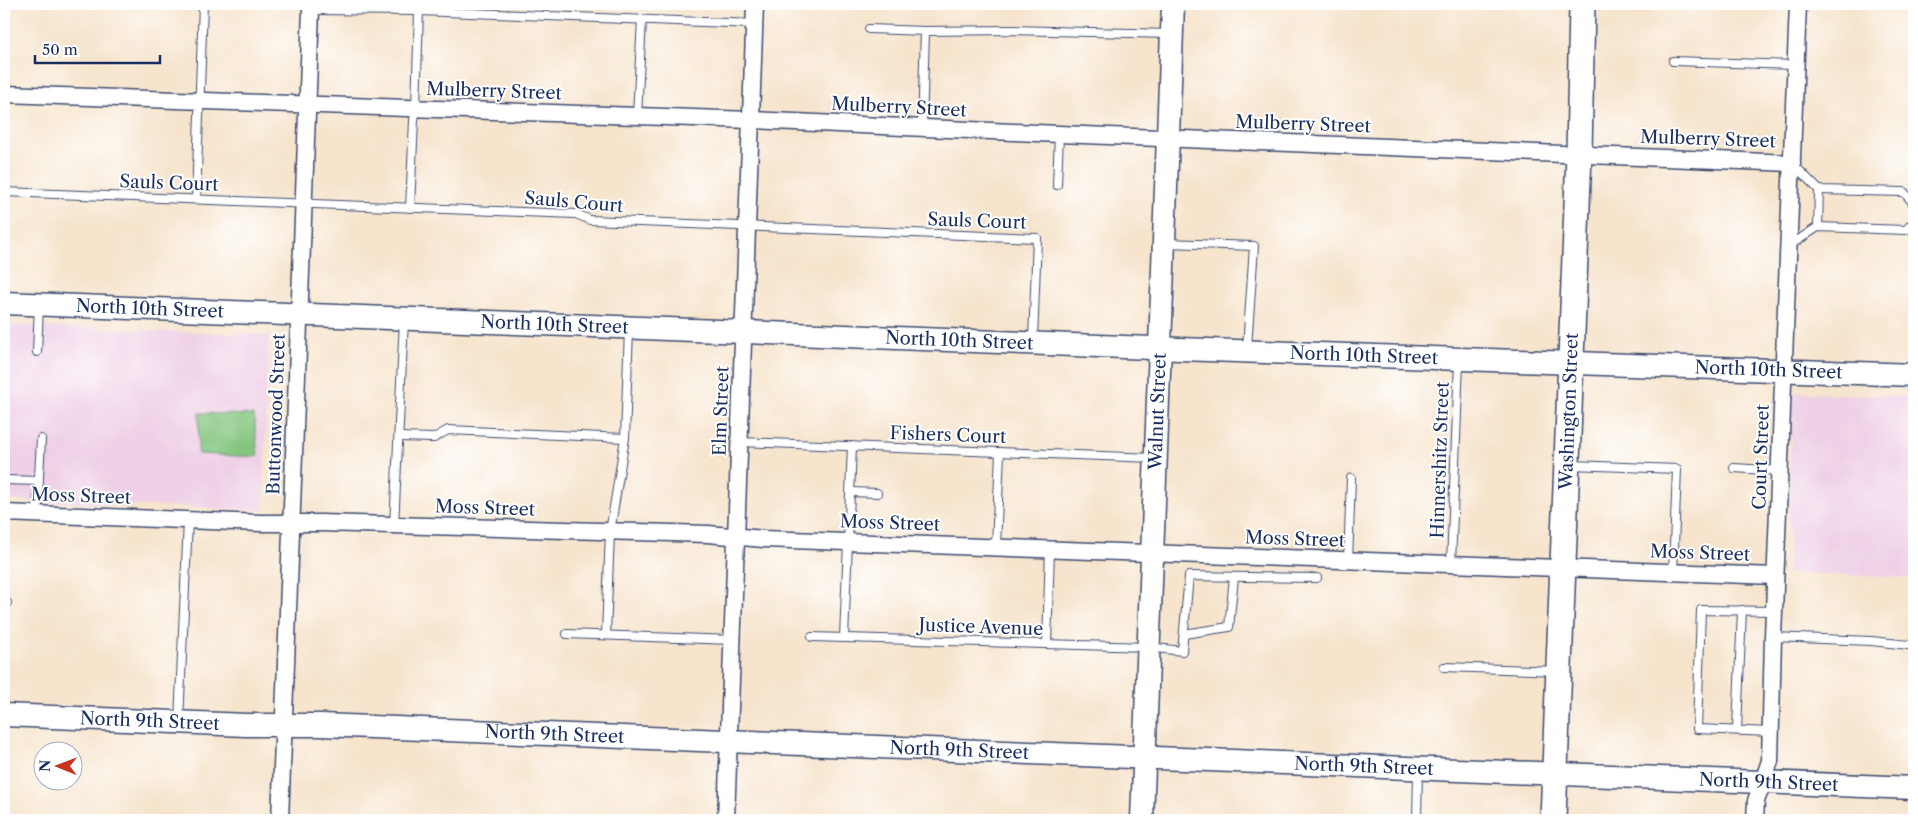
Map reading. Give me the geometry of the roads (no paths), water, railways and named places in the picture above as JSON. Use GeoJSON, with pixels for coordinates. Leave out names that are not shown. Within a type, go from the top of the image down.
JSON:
{"type":"FeatureCollection","features":[{"type":"Feature","properties":{"kind":"main road","name":"Washington Street"},"geometry":{"type":"LineString","coordinates":[[1553,820],[1582,4]]}},
{"type":"Feature","properties":{"kind":"street","name":"Elm Street"},"geometry":{"type":"LineString","coordinates":[[726,820],[755,4]]}},
{"type":"Feature","properties":{"kind":"street","name":"Walnut Street"},"geometry":{"type":"LineString","coordinates":[[1142,820],[1173,4]]}},
{"type":"Feature","properties":{"kind":"street","name":"Court Street"},"geometry":{"type":"LineString","coordinates":[[1755,820],[1756,801],[1770,761],[1775,576],[1798,4]]}},
{"type":"Feature","properties":{"kind":"street","name":"Buttonwood Street"},"geometry":{"type":"LineString","coordinates":[[280,820],[304,203],[309,5]]}},
{"type":"Feature","properties":{"kind":"street","name":"Mulberry Street"},"geometry":{"type":"LineString","coordinates":[[4,94],[751,120],[1168,139],[1792,163]]}},
{"type":"Feature","properties":{"kind":"street","name":"North 10th Street"},"geometry":{"type":"LineString","coordinates":[[4,303],[1914,375]]}},
{"type":"Feature","properties":{"kind":"street","name":"Moss Street"},"geometry":{"type":"LineString","coordinates":[[4,513],[610,532],[1152,554],[1775,576]]}},
{"type":"Feature","properties":{"kind":"street","name":"North 9th Street"},"geometry":{"type":"LineString","coordinates":[[4,715],[179,723],[321,725],[1914,788]]}},
{"type":"Feature","properties":{"kind":"lane"},"geometry":{"type":"LineString","coordinates":[[196,199],[203,4]]}},
{"type":"Feature","properties":{"kind":"lane"},"geometry":{"type":"LineString","coordinates":[[309,5],[755,24]]}},
{"type":"Feature","properties":{"kind":"lane"},"geometry":{"type":"LineString","coordinates":[[410,208],[419,11]]}},
{"type":"Feature","properties":{"kind":"lane"},"geometry":{"type":"LineString","coordinates":[[637,116],[642,20]]}},
{"type":"Feature","properties":{"kind":"lane"},"geometry":{"type":"LineString","coordinates":[[869,29],[1172,34]]}},
{"type":"Feature","properties":{"kind":"lane"},"geometry":{"type":"LineString","coordinates":[[922,128],[925,31]]}},
{"type":"Feature","properties":{"kind":"lane"},"geometry":{"type":"LineString","coordinates":[[1673,61],[1795,65]]}},
{"type":"Feature","properties":{"kind":"lane"},"geometry":{"type":"LineString","coordinates":[[1057,185],[1059,134]]}},
{"type":"Feature","properties":{"kind":"lane"},"geometry":{"type":"LineString","coordinates":[[1792,163],[1819,190],[1904,192],[1914,204]]}},
{"type":"Feature","properties":{"kind":"lane"},"geometry":{"type":"LineString","coordinates":[[1818,227],[1819,190]]}},
{"type":"Feature","properties":{"kind":"lane","name":"Sauls Court"},"geometry":{"type":"LineString","coordinates":[[4,192],[576,214],[590,220],[1037,238],[1033,343]]}},
{"type":"Feature","properties":{"kind":"lane"},"geometry":{"type":"LineString","coordinates":[[1789,246],[1818,227],[1906,230],[1914,221]]}},
{"type":"Feature","properties":{"kind":"lane"},"geometry":{"type":"LineString","coordinates":[[1164,243],[1254,246],[1247,350]]}},
{"type":"Feature","properties":{"kind":"lane"},"geometry":{"type":"LineString","coordinates":[[37,352],[39,304]]}},
{"type":"Feature","properties":{"kind":"lane"},"geometry":{"type":"LineString","coordinates":[[394,526],[404,318]]}},
{"type":"Feature","properties":{"kind":"lane"},"geometry":{"type":"LineString","coordinates":[[606,635],[610,532],[625,438],[629,327]]}},
{"type":"Feature","properties":{"kind":"lane","name":"Hinnershitz Street"},"geometry":{"type":"LineString","coordinates":[[1451,564],[1459,358]]}},
{"type":"Feature","properties":{"kind":"lane"},"geometry":{"type":"LineString","coordinates":[[399,437],[434,438],[448,430],[625,438]]}},
{"type":"Feature","properties":{"kind":"lane"},"geometry":{"type":"LineString","coordinates":[[37,515],[41,439]]}},
{"type":"Feature","properties":{"kind":"lane","name":"Fishers Court"},"geometry":{"type":"LineString","coordinates":[[740,442],[1156,458]]}},
{"type":"Feature","properties":{"kind":"lane"},"geometry":{"type":"LineString","coordinates":[[844,638],[852,446]]}},
{"type":"Feature","properties":{"kind":"lane"},"geometry":{"type":"LineString","coordinates":[[996,547],[1000,452]]}},
{"type":"Feature","properties":{"kind":"lane"},"geometry":{"type":"LineString","coordinates":[[1566,465],[1677,468],[1673,573]]}},
{"type":"Feature","properties":{"kind":"lane"},"geometry":{"type":"LineString","coordinates":[[1734,468],[1780,471]]}},
{"type":"Feature","properties":{"kind":"lane"},"geometry":{"type":"LineString","coordinates":[[1348,561],[1351,478]]}},
{"type":"Feature","properties":{"kind":"lane"},"geometry":{"type":"LineString","coordinates":[[4,480],[39,481]]}},
{"type":"Feature","properties":{"kind":"lane"},"geometry":{"type":"LineString","coordinates":[[851,492],[877,493]]}},
{"type":"Feature","properties":{"kind":"lane"},"geometry":{"type":"LineString","coordinates":[[179,723],[188,520]]}},
{"type":"Feature","properties":{"kind":"lane"},"geometry":{"type":"LineString","coordinates":[[1047,644],[1050,549]]}},
{"type":"Feature","properties":{"kind":"lane"},"geometry":{"type":"LineString","coordinates":[[1302,578],[1304,559]]}},
{"type":"Feature","properties":{"kind":"lane"},"geometry":{"type":"LineString","coordinates":[[1234,577],[1229,627],[1184,634],[1189,576],[1317,578]]}},
{"type":"Feature","properties":{"kind":"lane"},"geometry":{"type":"LineString","coordinates":[[1771,732],[1697,729],[1701,610],[1775,611]]}},
{"type":"Feature","properties":{"kind":"lane"},"geometry":{"type":"LineString","coordinates":[[1737,730],[1742,610]]}},
{"type":"Feature","properties":{"kind":"lane"},"geometry":{"type":"LineString","coordinates":[[566,634],[732,640]]}},
{"type":"Feature","properties":{"kind":"lane","name":"Justice Avenue"},"geometry":{"type":"LineString","coordinates":[[812,637],[1148,647],[1182,651],[1184,634]]}},
{"type":"Feature","properties":{"kind":"lane"},"geometry":{"type":"LineString","coordinates":[[1773,637],[1871,641],[1909,646]]}},
{"type":"Feature","properties":{"kind":"lane"},"geometry":{"type":"LineString","coordinates":[[1444,667],[1558,672]]}},
{"type":"Feature","properties":{"kind":"lane"},"geometry":{"type":"LineString","coordinates":[[1417,820],[1418,769]]}}]}
